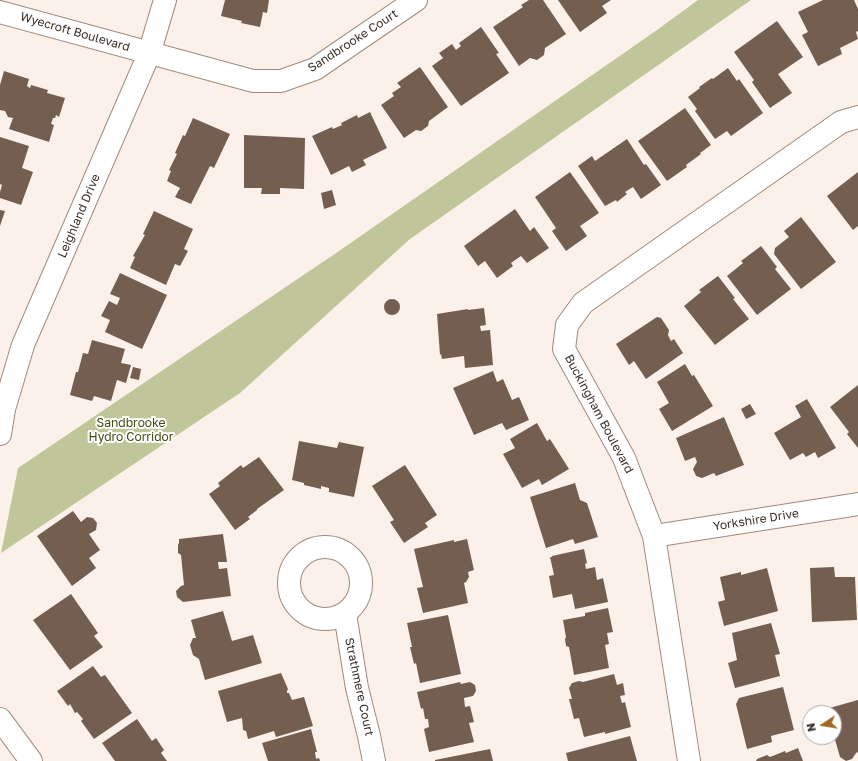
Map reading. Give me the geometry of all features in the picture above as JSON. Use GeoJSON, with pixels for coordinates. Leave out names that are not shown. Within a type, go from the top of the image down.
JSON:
{"type":"FeatureCollection","features":[{"type":"Feature","properties":{"kind":"street","name":"Leighland Drive"},"geometry":{"type":"LineString","coordinates":[[0,434],[4,409],[23,345],[149,54],[165,0]]}},
{"type":"Feature","properties":{"kind":"street","name":"Sandbrooke Court"},"geometry":{"type":"LineString","coordinates":[[149,54],[253,81],[281,81],[315,69],[416,0]]}},
{"type":"Feature","properties":{"kind":"street","name":"Wyecroft Boulevard"},"geometry":{"type":"LineString","coordinates":[[0,12],[149,54]]}},
{"type":"Feature","properties":{"kind":"street","name":"Buckingham Boulevard"},"geometry":{"type":"LineString","coordinates":[[689,761],[654,536],[624,458],[564,349],[567,324],[583,303],[841,122],[858,117]]}},
{"type":"Feature","properties":{"kind":"street","name":"Yorkshire Drive"},"geometry":{"type":"LineString","coordinates":[[654,536],[858,504]]}},
{"type":"Feature","properties":{"kind":"street","name":"Strathmere Court"},"geometry":{"type":"LineString","coordinates":[[345,614],[357,688],[374,761]]}},
{"type":"Feature","properties":{"kind":"street"},"geometry":{"type":"LineString","coordinates":[[0,719],[31,761]]}},
{"type":"Feature","properties":{"kind":"green space","name":"Sandbrooke Hydro Corridor"},"geometry":{"type":"Polygon","coordinates":[[[698,0],[751,0],[410,239],[240,393],[1,553],[18,468],[339,251],[698,0]]]}},
{"type":"Feature","properties":{"kind":"building"},"geometry":{"type":"Polygon","coordinates":[[[225,0],[269,0],[267,13],[263,12],[260,27],[241,23],[242,21],[221,16],[225,0]]]}},
{"type":"Feature","properties":{"kind":"building"},"geometry":{"type":"Polygon","coordinates":[[[529,0],[543,0],[566,34],[545,48],[544,55],[537,60],[530,58],[519,66],[493,27],[523,7],[521,5],[529,0]]]}},
{"type":"Feature","properties":{"kind":"building"},"geometry":{"type":"Polygon","coordinates":[[[558,0],[611,0],[602,6],[607,13],[580,32],[558,0]]]}},
{"type":"Feature","properties":{"kind":"building"},"geometry":{"type":"Polygon","coordinates":[[[823,0],[854,0],[858,9],[858,31],[856,32],[858,39],[840,48],[842,54],[818,66],[802,35],[808,32],[798,12],[823,0]]]}},
{"type":"Feature","properties":{"kind":"building"},"geometry":{"type":"Polygon","coordinates":[[[777,21],[803,57],[778,74],[792,93],[770,108],[752,82],[754,80],[734,52],[777,21]]]}},
{"type":"Feature","properties":{"kind":"building"},"geometry":{"type":"Polygon","coordinates":[[[481,27],[499,53],[496,54],[509,73],[461,106],[432,66],[443,58],[439,53],[452,44],[456,50],[461,46],[459,43],[481,27]]]}},
{"type":"Feature","properties":{"kind":"building"},"geometry":{"type":"Polygon","coordinates":[[[420,67],[448,107],[429,121],[428,126],[421,131],[416,130],[404,138],[381,105],[394,96],[392,93],[401,87],[397,83],[420,67]]]}},
{"type":"Feature","properties":{"kind":"building"},"geometry":{"type":"Polygon","coordinates":[[[728,68],[737,81],[739,79],[763,113],[731,136],[727,131],[715,139],[695,111],[697,109],[688,97],[700,88],[699,87],[728,68]]]}},
{"type":"Feature","properties":{"kind":"building"},"geometry":{"type":"Polygon","coordinates":[[[4,71],[29,79],[27,86],[30,88],[31,85],[48,90],[47,93],[65,98],[59,117],[56,115],[55,118],[53,118],[51,124],[54,125],[49,142],[9,129],[13,118],[8,117],[5,111],[0,110],[0,85],[4,71]]]}},
{"type":"Feature","properties":{"kind":"building"},"geometry":{"type":"Polygon","coordinates":[[[685,108],[711,145],[686,165],[687,167],[667,181],[638,141],[685,108]]]}},
{"type":"Feature","properties":{"kind":"building"},"geometry":{"type":"Polygon","coordinates":[[[370,112],[387,148],[363,160],[366,165],[352,172],[349,166],[331,175],[312,136],[332,127],[333,129],[342,125],[341,123],[357,115],[358,118],[370,112]]]}},
{"type":"Feature","properties":{"kind":"building"},"geometry":{"type":"Polygon","coordinates":[[[193,118],[230,134],[214,168],[210,166],[191,204],[175,197],[180,188],[167,181],[171,171],[169,170],[177,154],[175,153],[193,118]]]}},
{"type":"Feature","properties":{"kind":"building"},"geometry":{"type":"Polygon","coordinates":[[[244,135],[305,138],[304,189],[280,188],[280,194],[261,194],[262,188],[244,188],[244,135]]]}},
{"type":"Feature","properties":{"kind":"building"},"geometry":{"type":"Polygon","coordinates":[[[0,137],[29,146],[22,168],[33,172],[21,205],[0,198],[2,185],[0,184],[0,137]]]}},
{"type":"Feature","properties":{"kind":"building"},"geometry":{"type":"Polygon","coordinates":[[[627,139],[644,165],[646,164],[661,185],[641,199],[633,187],[625,192],[627,194],[617,202],[616,200],[605,206],[578,166],[592,156],[595,161],[627,139]]]}},
{"type":"Feature","properties":{"kind":"building"},"geometry":{"type":"Polygon","coordinates":[[[570,172],[599,213],[580,226],[587,236],[566,251],[552,231],[556,228],[535,197],[570,172]]]}},
{"type":"Feature","properties":{"kind":"building"},"geometry":{"type":"Polygon","coordinates":[[[858,172],[858,226],[853,230],[827,196],[858,172]]]}},
{"type":"Feature","properties":{"kind":"building"},"geometry":{"type":"Polygon","coordinates":[[[332,190],[336,205],[324,209],[321,193],[332,190]]]}},
{"type":"Feature","properties":{"kind":"building"},"geometry":{"type":"Polygon","coordinates":[[[515,209],[530,231],[534,227],[549,248],[527,263],[521,256],[511,263],[513,266],[497,278],[485,261],[478,266],[464,246],[515,209]]]}},
{"type":"Feature","properties":{"kind":"building"},"geometry":{"type":"Polygon","coordinates":[[[0,210],[5,211],[0,226],[0,210]]]}},
{"type":"Feature","properties":{"kind":"building"},"geometry":{"type":"Polygon","coordinates":[[[154,211],[193,229],[184,249],[188,251],[180,266],[175,264],[166,285],[130,268],[135,257],[133,256],[145,235],[143,234],[154,211]]]}},
{"type":"Feature","properties":{"kind":"building"},"geometry":{"type":"Polygon","coordinates":[[[801,217],[836,262],[801,289],[774,254],[775,248],[789,237],[784,231],[801,217]]]}},
{"type":"Feature","properties":{"kind":"building"},"geometry":{"type":"Polygon","coordinates":[[[761,246],[777,267],[775,269],[791,289],[757,315],[727,276],[743,263],[741,261],[761,246]]]}},
{"type":"Feature","properties":{"kind":"building"},"geometry":{"type":"Polygon","coordinates":[[[120,273],[167,295],[142,349],[105,332],[110,320],[101,316],[109,301],[117,305],[120,298],[110,294],[120,273]]]}},
{"type":"Feature","properties":{"kind":"building"},"geometry":{"type":"Polygon","coordinates":[[[718,276],[735,298],[733,299],[749,319],[715,345],[684,306],[701,292],[699,290],[718,276]]]}},
{"type":"Feature","properties":{"kind":"building"},"geometry":{"type":"Polygon","coordinates":[[[392,299],[399,304],[400,307],[395,314],[392,315],[385,310],[384,307],[389,300],[392,299]]]}},
{"type":"Feature","properties":{"kind":"building"},"geometry":{"type":"Polygon","coordinates":[[[484,308],[486,325],[480,326],[481,331],[490,330],[493,365],[465,368],[464,356],[442,359],[441,354],[440,355],[437,314],[484,308]]]}},
{"type":"Feature","properties":{"kind":"building"},"geometry":{"type":"Polygon","coordinates":[[[657,317],[661,318],[669,330],[668,335],[671,341],[674,339],[683,353],[646,379],[634,361],[629,365],[616,344],[657,317]]]}},
{"type":"Feature","properties":{"kind":"building"},"geometry":{"type":"Polygon","coordinates":[[[92,340],[125,349],[121,363],[131,365],[126,383],[117,380],[111,401],[94,396],[92,401],[70,395],[83,353],[88,354],[92,340]]]}},
{"type":"Feature","properties":{"kind":"building"},"geometry":{"type":"Polygon","coordinates":[[[685,364],[692,376],[694,375],[713,406],[672,431],[659,409],[669,403],[657,382],[685,364]]]}},
{"type":"Feature","properties":{"kind":"building"},"geometry":{"type":"Polygon","coordinates":[[[133,367],[141,369],[139,380],[130,378],[133,367]]]}},
{"type":"Feature","properties":{"kind":"building"},"geometry":{"type":"Polygon","coordinates":[[[493,371],[497,382],[503,379],[512,400],[519,397],[529,420],[506,430],[502,423],[474,435],[453,388],[493,371]]]}},
{"type":"Feature","properties":{"kind":"building"},"geometry":{"type":"Polygon","coordinates":[[[858,385],[858,448],[847,434],[849,432],[830,407],[858,385]]]}},
{"type":"Feature","properties":{"kind":"building"},"geometry":{"type":"Polygon","coordinates":[[[807,399],[836,448],[818,458],[815,452],[806,457],[803,453],[790,460],[774,433],[801,417],[795,406],[807,399]]]}},
{"type":"Feature","properties":{"kind":"building"},"geometry":{"type":"Polygon","coordinates":[[[750,404],[756,414],[746,419],[741,409],[750,404]]]}},
{"type":"Feature","properties":{"kind":"building"},"geometry":{"type":"Polygon","coordinates":[[[724,417],[744,465],[716,476],[714,473],[702,478],[696,476],[693,469],[697,462],[695,457],[685,461],[676,438],[724,417]]]}},
{"type":"Feature","properties":{"kind":"building"},"geometry":{"type":"Polygon","coordinates":[[[537,423],[547,441],[550,439],[569,469],[542,485],[539,479],[522,488],[503,454],[515,448],[510,439],[537,423]]]}},
{"type":"Feature","properties":{"kind":"building"},"geometry":{"type":"Polygon","coordinates":[[[299,441],[337,448],[339,442],[364,447],[354,497],[329,492],[329,488],[321,486],[321,489],[304,485],[304,483],[292,480],[299,441]]]}},
{"type":"Feature","properties":{"kind":"building"},"geometry":{"type":"Polygon","coordinates":[[[259,457],[284,490],[257,509],[248,517],[250,519],[235,530],[209,494],[220,486],[218,483],[241,465],[243,468],[259,457]]]}},
{"type":"Feature","properties":{"kind":"building"},"geometry":{"type":"Polygon","coordinates":[[[405,465],[437,515],[425,523],[428,527],[404,543],[390,522],[394,520],[372,486],[405,465]]]}},
{"type":"Feature","properties":{"kind":"building"},"geometry":{"type":"Polygon","coordinates":[[[575,483],[580,500],[587,503],[598,537],[575,544],[573,539],[546,548],[530,497],[575,483]]]}},
{"type":"Feature","properties":{"kind":"building"},"geometry":{"type":"Polygon","coordinates":[[[73,511],[81,522],[87,517],[93,518],[97,523],[96,530],[89,534],[100,550],[89,558],[96,568],[72,586],[37,536],[73,511]]]}},
{"type":"Feature","properties":{"kind":"building"},"geometry":{"type":"Polygon","coordinates":[[[223,534],[227,562],[218,562],[219,569],[227,568],[231,596],[183,602],[177,597],[176,591],[184,585],[181,555],[178,553],[179,539],[223,534]]]}},
{"type":"Feature","properties":{"kind":"building"},"geometry":{"type":"Polygon","coordinates":[[[467,539],[474,570],[468,572],[469,577],[464,583],[468,603],[423,613],[417,588],[423,587],[414,549],[454,540],[454,542],[467,539]]]}},
{"type":"Feature","properties":{"kind":"building"},"geometry":{"type":"Polygon","coordinates":[[[584,549],[587,563],[585,564],[586,569],[595,567],[597,580],[603,578],[608,602],[575,609],[572,594],[553,598],[549,576],[554,575],[550,557],[584,549]]]}},
{"type":"Feature","properties":{"kind":"building"},"geometry":{"type":"Polygon","coordinates":[[[834,567],[835,577],[855,577],[857,620],[812,622],[810,568],[834,567]]]}},
{"type":"Feature","properties":{"kind":"building"},"geometry":{"type":"Polygon","coordinates":[[[767,568],[778,611],[724,626],[718,602],[725,600],[720,577],[741,572],[741,575],[767,568]]]}},
{"type":"Feature","properties":{"kind":"building"},"geometry":{"type":"Polygon","coordinates":[[[71,594],[98,633],[94,636],[103,647],[70,670],[33,620],[71,594]]]}},
{"type":"Feature","properties":{"kind":"building"},"geometry":{"type":"Polygon","coordinates":[[[608,608],[613,632],[607,633],[609,644],[605,645],[609,668],[574,675],[569,647],[566,646],[563,620],[585,616],[585,613],[608,608]]]}},
{"type":"Feature","properties":{"kind":"building"},"geometry":{"type":"Polygon","coordinates":[[[223,611],[232,641],[253,635],[262,663],[205,680],[199,659],[193,655],[190,645],[193,638],[196,638],[191,620],[223,611]]]}},
{"type":"Feature","properties":{"kind":"building"},"geometry":{"type":"Polygon","coordinates":[[[448,615],[461,674],[420,683],[416,663],[414,664],[410,647],[412,647],[407,623],[448,615]]]}},
{"type":"Feature","properties":{"kind":"building"},"geometry":{"type":"Polygon","coordinates":[[[771,623],[780,654],[775,655],[780,676],[735,688],[728,663],[737,660],[732,633],[771,623]]]}},
{"type":"Feature","properties":{"kind":"building"},"geometry":{"type":"Polygon","coordinates":[[[93,666],[101,677],[105,675],[132,713],[94,739],[81,721],[83,719],[77,712],[75,713],[70,704],[68,706],[57,691],[93,666]]]}},
{"type":"Feature","properties":{"kind":"building"},"geometry":{"type":"Polygon","coordinates":[[[281,673],[288,689],[287,693],[289,693],[292,700],[304,697],[313,726],[276,737],[274,731],[248,739],[246,731],[243,730],[242,718],[227,722],[218,691],[281,673]]]}},
{"type":"Feature","properties":{"kind":"building"},"geometry":{"type":"Polygon","coordinates":[[[614,674],[617,685],[623,683],[625,695],[620,696],[622,703],[625,702],[631,727],[605,734],[605,732],[584,737],[579,718],[574,719],[569,699],[572,699],[569,688],[572,683],[579,681],[583,682],[614,674]]]}},
{"type":"Feature","properties":{"kind":"building"},"geometry":{"type":"Polygon","coordinates":[[[460,682],[461,684],[470,682],[475,685],[476,691],[473,696],[464,698],[465,707],[470,706],[474,722],[469,723],[474,742],[429,752],[424,729],[429,727],[428,719],[425,719],[423,708],[421,709],[417,692],[460,682]]]}},
{"type":"Feature","properties":{"kind":"building"},"geometry":{"type":"Polygon","coordinates":[[[783,687],[794,730],[771,736],[772,742],[747,749],[736,704],[739,698],[783,687]]]}},
{"type":"Feature","properties":{"kind":"building"},"geometry":{"type":"Polygon","coordinates":[[[858,700],[858,752],[852,759],[846,761],[840,757],[837,745],[842,745],[842,705],[840,705],[858,700]]]}},
{"type":"Feature","properties":{"kind":"building"},"geometry":{"type":"Polygon","coordinates":[[[137,719],[152,741],[156,738],[164,750],[161,753],[167,761],[115,761],[102,743],[137,719]]]}},
{"type":"Feature","properties":{"kind":"building"},"geometry":{"type":"Polygon","coordinates":[[[311,729],[317,752],[315,752],[316,759],[319,758],[320,761],[268,761],[262,743],[311,729]]]}},
{"type":"Feature","properties":{"kind":"building"},"geometry":{"type":"Polygon","coordinates":[[[630,736],[637,761],[568,761],[566,753],[630,736]]]}},
{"type":"Feature","properties":{"kind":"building"},"geometry":{"type":"Polygon","coordinates":[[[798,748],[803,761],[756,761],[757,759],[767,755],[770,757],[798,748]]]}},
{"type":"Feature","properties":{"kind":"building"},"geometry":{"type":"Polygon","coordinates":[[[490,749],[493,761],[435,761],[435,760],[490,749]]]}}]}
